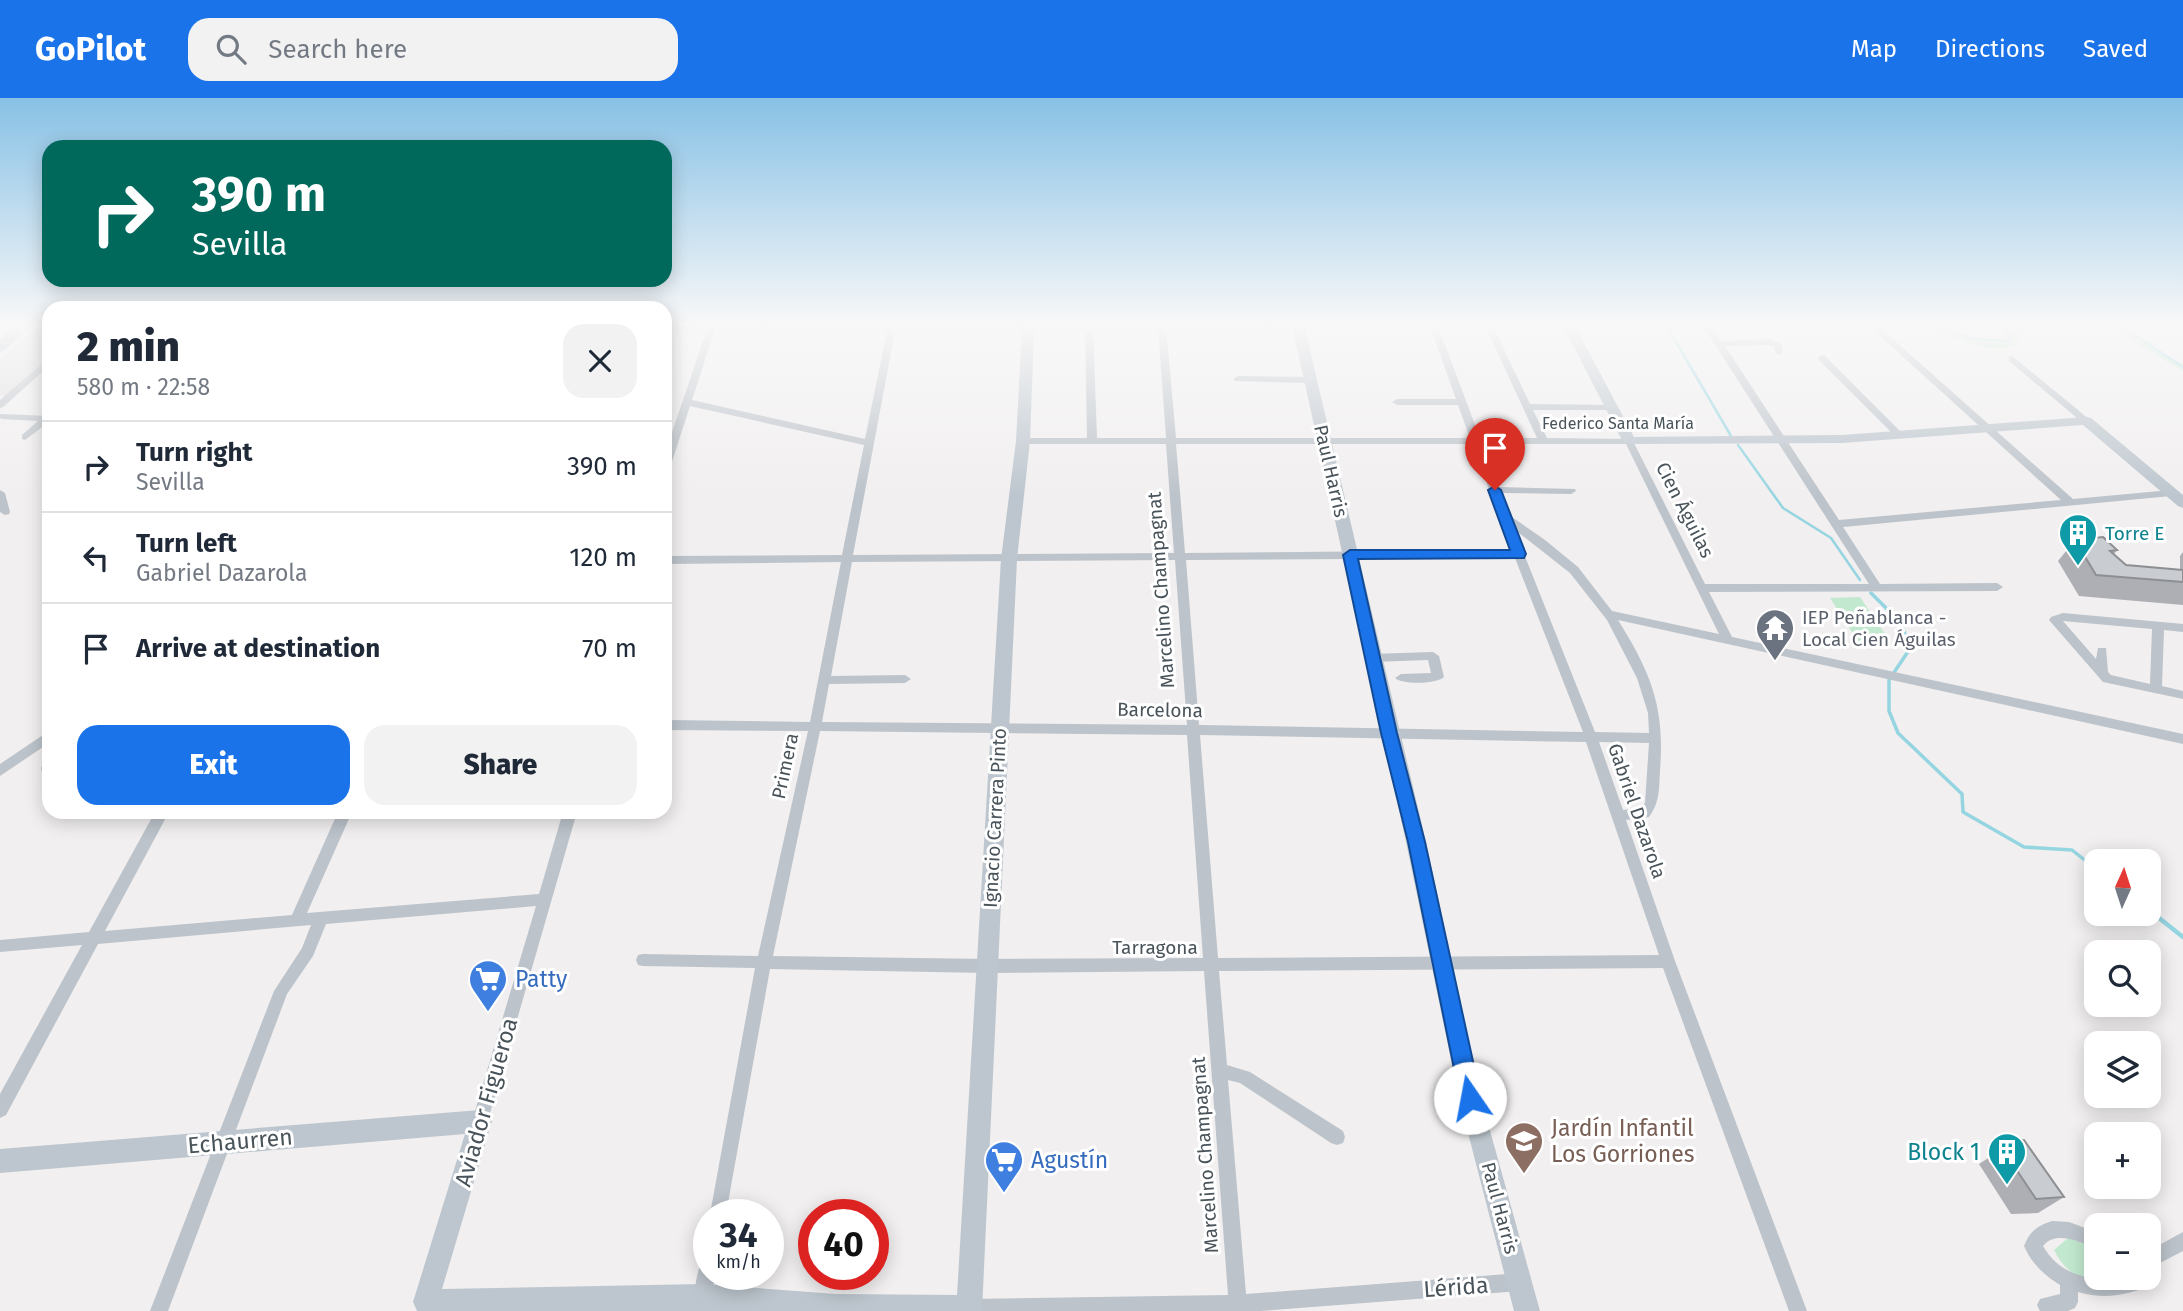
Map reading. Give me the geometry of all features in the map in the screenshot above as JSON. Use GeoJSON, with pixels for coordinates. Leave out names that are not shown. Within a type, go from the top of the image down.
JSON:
{"type":"FeatureCollection","features":[{"type":"Feature","properties":{"kind":"street"},"geometry":{"type":"LineString","coordinates":[[0,405],[25,383]]}},
{"type":"Feature","properties":{"kind":"street"},"geometry":{"type":"LineString","coordinates":[[672,448],[693,383]]}},
{"type":"Feature","properties":{"kind":"street","name":"Primera"},"geometry":{"type":"LineString","coordinates":[[721,1199],[764,961],[815,726],[880,383]]}},
{"type":"Feature","properties":{"kind":"street","name":"Ignacio Carrera Pinto"},"geometry":{"type":"LineString","coordinates":[[969,1310],[1009,559],[1023,442],[1026,383]]}},
{"type":"Feature","properties":{"kind":"street","name":"Marcelino Champagnat"},"geometry":{"type":"LineString","coordinates":[[1166,383],[1237,1307]]}},
{"type":"Feature","properties":{"kind":"street","name":"Paul Harris"},"geometry":{"type":"LineString","coordinates":[[1311,383],[1416,842],[1470,1098],[1527,1311]]}},
{"type":"Feature","properties":{"kind":"street","name":"Gabriel Dazarola"},"geometry":{"type":"LineString","coordinates":[[1456,383],[1504,517],[1591,737],[1668,961],[1798,1311]]}},
{"type":"Feature","properties":{"kind":"street"},"geometry":{"type":"LineString","coordinates":[[1517,383],[1543,441]]}},
{"type":"Feature","properties":{"kind":"street","name":"Cien Águilas"},"geometry":{"type":"LineString","coordinates":[[1598,383],[1727,639]]}},
{"type":"Feature","properties":{"kind":"street"},"geometry":{"type":"LineString","coordinates":[[1743,383],[1876,586]]}},
{"type":"Feature","properties":{"kind":"street"},"geometry":{"type":"LineString","coordinates":[[1847,383],[1899,435]]}},
{"type":"Feature","properties":{"kind":"street"},"geometry":{"type":"LineString","coordinates":[[1937,383],[2071,503]]}},
{"type":"Feature","properties":{"kind":"street"},"geometry":{"type":"LineString","coordinates":[[2040,383],[2183,503]]}},
{"type":"Feature","properties":{"kind":"street"},"geometry":{"type":"LineString","coordinates":[[1092,442],[1090,384],[1102,384]]}},
{"type":"Feature","properties":{"kind":"street"},"geometry":{"type":"LineString","coordinates":[[687,402],[868,443]]}},
{"type":"Feature","properties":{"kind":"street"},"geometry":{"type":"LineString","coordinates":[[1397,402],[1463,402]]}},
{"type":"Feature","properties":{"kind":"street"},"geometry":{"type":"LineString","coordinates":[[1529,407],[1611,407]]}},
{"type":"Feature","properties":{"kind":"street"},"geometry":{"type":"LineString","coordinates":[[1,416],[42,419]]}},
{"type":"Feature","properties":{"kind":"street","name":"Federico Santa María"},"geometry":{"type":"LineString","coordinates":[[1023,442],[1780,441],[2086,421]]}},
{"type":"Feature","properties":{"kind":"street"},"geometry":{"type":"LineString","coordinates":[[25,437],[42,424]]}},
{"type":"Feature","properties":{"kind":"street"},"geometry":{"type":"LineString","coordinates":[[672,430],[678,430]]}},
{"type":"Feature","properties":{"kind":"street"},"geometry":{"type":"LineString","coordinates":[[1495,490],[1571,491]]}},
{"type":"Feature","properties":{"kind":"street"},"geometry":{"type":"LineString","coordinates":[[0,493],[5,512]]}},
{"type":"Feature","properties":{"kind":"street"},"geometry":{"type":"LineString","coordinates":[[1834,523],[2171,493]]}},
{"type":"Feature","properties":{"kind":"street"},"geometry":{"type":"LineString","coordinates":[[1504,517],[1575,571],[1607,614],[1638,666],[1651,695],[1654,738],[1651,804],[1648,810],[1636,815],[1618,816]]}},
{"type":"Feature","properties":{"kind":"street"},"geometry":{"type":"LineString","coordinates":[[672,560],[1519,554]]}},
{"type":"Feature","properties":{"kind":"street"},"geometry":{"type":"LineString","coordinates":[[1703,588],[1997,587]]}},
{"type":"Feature","properties":{"kind":"street"},"geometry":{"type":"LineString","coordinates":[[1607,614],[2183,738]]}},
{"type":"Feature","properties":{"kind":"street"},"geometry":{"type":"LineString","coordinates":[[2183,628],[2056,618],[2102,674],[2112,681],[2183,695]]}},
{"type":"Feature","properties":{"kind":"street"},"geometry":{"type":"LineString","coordinates":[[2156,690],[2158,626]]}},
{"type":"Feature","properties":{"kind":"street"},"geometry":{"type":"LineString","coordinates":[[2102,651],[2102,674]]}},
{"type":"Feature","properties":{"kind":"street"},"geometry":{"type":"LineString","coordinates":[[1372,658],[1433,656],[1438,677],[1401,678]]}},
{"type":"Feature","properties":{"kind":"street"},"geometry":{"type":"LineString","coordinates":[[824,680],[905,679]]}},
{"type":"Feature","properties":{"kind":"street","name":"Barcelona"},"geometry":{"type":"LineString","coordinates":[[672,725],[1654,738]]}},
{"type":"Feature","properties":{"kind":"street"},"geometry":{"type":"LineString","coordinates":[[0,771],[42,741]]}},
{"type":"Feature","properties":{"kind":"street"},"geometry":{"type":"LineString","coordinates":[[0,1110],[158,819]]}},
{"type":"Feature","properties":{"kind":"street"},"geometry":{"type":"LineString","coordinates":[[297,919],[342,819]]}},
{"type":"Feature","properties":{"kind":"street","name":"Aviador Figueroa"},"geometry":{"type":"LineString","coordinates":[[425,1307],[568,819]]}},
{"type":"Feature","properties":{"kind":"street"},"geometry":{"type":"LineString","coordinates":[[0,946],[545,900]]}},
{"type":"Feature","properties":{"kind":"street"},"geometry":{"type":"LineString","coordinates":[[159,1311],[281,990],[308,951],[321,918]]}},
{"type":"Feature","properties":{"kind":"street","name":"Tarragona"},"geometry":{"type":"LineString","coordinates":[[643,960],[987,966],[1668,961]]}},
{"type":"Feature","properties":{"kind":"street"},"geometry":{"type":"LineString","coordinates":[[1219,1070],[1244,1077],[1337,1137]]}},
{"type":"Feature","properties":{"kind":"street","name":"Echaurren"},"geometry":{"type":"LineString","coordinates":[[0,1161],[480,1121]]}},
{"type":"Feature","properties":{"kind":"street"},"geometry":{"type":"LineString","coordinates":[[2084,1236],[2048,1228],[2037,1235],[2033,1246],[2040,1260],[2060,1276],[2084,1286]]}},
{"type":"Feature","properties":{"kind":"street"},"geometry":{"type":"LineString","coordinates":[[2161,1251],[2183,1241]]}},
{"type":"Feature","properties":{"kind":"street"},"geometry":{"type":"LineString","coordinates":[[2046,1305],[2069,1302],[2070,1279]]}},
{"type":"Feature","properties":{"kind":"street","name":"Lérida"},"geometry":{"type":"LineString","coordinates":[[425,1307],[703,1297],[836,1307],[969,1310],[1237,1307],[1520,1282]]}},
{"type":"Feature","properties":{"kind":"street"},"geometry":{"type":"LineString","coordinates":[[703,1297],[704,1290]]}},
{"type":"Feature","properties":{"kind":"shaded area"},"geometry":{"type":"Polygon","coordinates":[[[0,383],[21,383],[6,396],[0,396],[0,383]]]}},
{"type":"Feature","properties":{"kind":"green space"},"geometry":{"type":"Polygon","coordinates":[[[1860,597],[1891,643],[1859,643],[1830,598],[1860,597]]]}},
{"type":"Feature","properties":{"kind":"green space"},"geometry":{"type":"Polygon","coordinates":[[[2068,1238],[2084,1244],[2084,1278],[2069,1270],[2054,1250],[2068,1238]]]}},
{"type":"Feature","properties":{"kind":"building"},"geometry":{"type":"Polygon","coordinates":[[[2103,537],[2117,550],[2110,551],[2126,565],[2183,570],[2183,582],[2096,575],[2075,540],[2103,537]]]}},
{"type":"Feature","properties":{"kind":"building"},"geometry":{"type":"Polygon","coordinates":[[[2024,1140],[2064,1197],[2036,1199],[2002,1148],[2016,1146],[2013,1142],[2024,1140]]]}},
{"type":"Feature","properties":{"kind":"waterway"},"geometry":{"type":"LineString","coordinates":[[1700,383],[1731,436]]}},
{"type":"Feature","properties":{"kind":"waterway"},"geometry":{"type":"LineString","coordinates":[[1738,445],[1783,508],[1831,538],[1860,580]]}},
{"type":"Feature","properties":{"kind":"waterway"},"geometry":{"type":"LineString","coordinates":[[1871,593],[1899,621],[1911,647],[1889,680],[1889,711],[1898,733],[1962,794],[1963,812],[2024,847],[2072,850],[2084,860]]}},
{"type":"Feature","properties":{"kind":"waterway"},"geometry":{"type":"LineString","coordinates":[[2161,920],[2183,937]]}},
{"type":"Feature","properties":{"kind":"place","name":"Torre E"},"geometry":{"type":"Point","coordinates":[2078,567]}},
{"type":"Feature","properties":{"kind":"place","name":"IEP Peñablanca - Local Cien Águilas"},"geometry":{"type":"Point","coordinates":[1775,662]}},
{"type":"Feature","properties":{"kind":"place","name":"Patty"},"geometry":{"type":"Point","coordinates":[488,1013]}},
{"type":"Feature","properties":{"kind":"place","name":"Jardín Infantil Los Gorriones"},"geometry":{"type":"Point","coordinates":[1524,1175]}},
{"type":"Feature","properties":{"kind":"place","name":"Block 1"},"geometry":{"type":"Point","coordinates":[2007,1186]}},
{"type":"Feature","properties":{"kind":"place","name":"Agustín"},"geometry":{"type":"Point","coordinates":[1004,1194]}},
{"type":"Feature","properties":{"kind":"route"},"geometry":{"type":"LineString","coordinates":[[1470,1098],[1416,842],[1350,555],[1519,554],[1495,490]]}}]}
